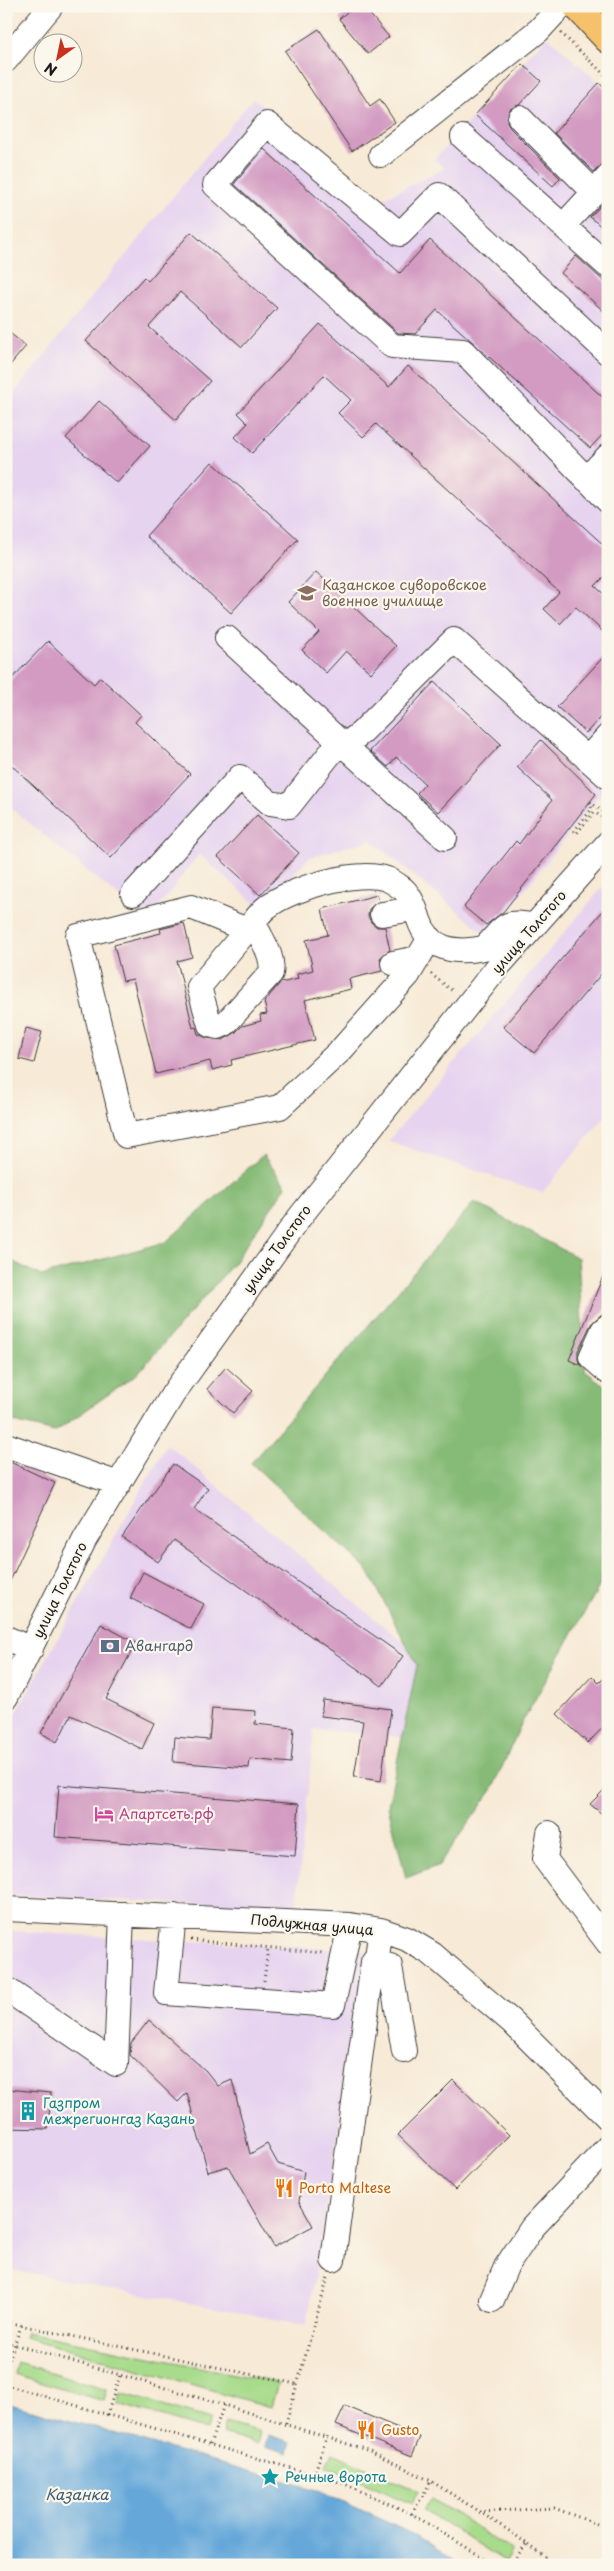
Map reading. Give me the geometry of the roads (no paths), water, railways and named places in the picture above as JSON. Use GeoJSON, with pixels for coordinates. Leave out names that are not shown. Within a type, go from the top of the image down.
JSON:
{"type":"FeatureCollection","features":[{"type":"Feature","properties":{"kind":"main road"},"geometry":{"type":"LineString","coordinates":[[577,6],[608,39]]}},
{"type":"Feature","properties":{"kind":"street"},"geometry":{"type":"LineString","coordinates":[[6,60],[51,6]]}},
{"type":"Feature","properties":{"kind":"street"},"geometry":{"type":"LineString","coordinates":[[381,155],[539,30],[554,13]]}},
{"type":"Feature","properties":{"kind":"street"},"geometry":{"type":"LineString","coordinates":[[520,118],[601,185],[563,226]]}},
{"type":"Feature","properties":{"kind":"street"},"geometry":{"type":"LineString","coordinates":[[608,353],[439,195],[400,234],[267,124],[216,184],[392,346],[462,351],[608,501]]}},
{"type":"Feature","properties":{"kind":"street"},"geometry":{"type":"LineString","coordinates":[[463,137],[608,266]]}},
{"type":"Feature","properties":{"kind":"street"},"geometry":{"type":"LineString","coordinates":[[586,479],[608,456]]}},
{"type":"Feature","properties":{"kind":"street"},"geometry":{"type":"LineString","coordinates":[[227,638],[445,838]]}},
{"type":"Feature","properties":{"kind":"street"},"geometry":{"type":"LineString","coordinates":[[133,894],[240,777],[270,803],[290,806],[333,750],[345,745],[361,733],[454,640],[608,777]]}},
{"type":"Feature","properties":{"kind":"street"},"geometry":{"type":"LineString","coordinates":[[587,759],[608,736]]}},
{"type":"Feature","properties":{"kind":"street","name":"улица Толстого"},"geometry":{"type":"LineString","coordinates":[[6,1697],[85,1539],[173,1394],[299,1218],[500,964],[608,842]]}},
{"type":"Feature","properties":{"kind":"street"},"geometry":{"type":"LineString","coordinates":[[430,938],[422,964],[408,975],[341,1050],[280,1107],[126,1136],[78,936],[191,908],[247,930],[266,907],[288,895],[329,881],[364,877],[387,879],[405,890],[415,909],[422,929],[430,938],[437,946],[452,952],[484,948],[505,925],[518,922],[534,926]]}},
{"type":"Feature","properties":{"kind":"street"},"geometry":{"type":"LineString","coordinates":[[382,914],[415,909]]}},
{"type":"Feature","properties":{"kind":"street"},"geometry":{"type":"LineString","coordinates":[[393,962],[422,964]]}},
{"type":"Feature","properties":{"kind":"street"},"geometry":{"type":"LineString","coordinates":[[608,1326],[603,1330],[591,1357],[608,1372]]}},
{"type":"Feature","properties":{"kind":"street"},"geometry":{"type":"LineString","coordinates":[[6,1445],[119,1484]]}},
{"type":"Feature","properties":{"kind":"street"},"geometry":{"type":"LineString","coordinates":[[6,1638],[31,1649]]}},
{"type":"Feature","properties":{"kind":"street"},"geometry":{"type":"LineString","coordinates":[[549,1833],[545,1859],[608,1943]]}},
{"type":"Feature","properties":{"kind":"street","name":"Подлужная улица"},"geometry":{"type":"LineString","coordinates":[[6,1909],[350,1925],[381,1930],[407,1939],[432,1954],[511,2021],[608,2118]]}},
{"type":"Feature","properties":{"kind":"street"},"geometry":{"type":"LineString","coordinates":[[6,1989],[116,2064],[122,1914]]}},
{"type":"Feature","properties":{"kind":"street"},"geometry":{"type":"LineString","coordinates":[[174,1916],[166,1993],[333,2005],[350,1925]]}},
{"type":"Feature","properties":{"kind":"street"},"geometry":{"type":"LineString","coordinates":[[333,2260],[372,1962],[377,1956],[381,1930]]}},
{"type":"Feature","properties":{"kind":"street"},"geometry":{"type":"LineString","coordinates":[[372,1962],[390,1966],[404,2051]]}},
{"type":"Feature","properties":{"kind":"street"},"geometry":{"type":"LineString","coordinates":[[492,2300],[506,2267],[532,2228],[608,2147]]}},
{"type":"Feature","properties":{"kind":"water","name":"Казанка"},"geometry":{"type":"Polygon","coordinates":[[[6,2403],[321,2491],[414,2535],[459,2565],[6,2565],[6,2403]]]}},
{"type":"Feature","properties":{"kind":"water"},"geometry":{"type":"Polygon","coordinates":[[[268,2435],[291,2442],[288,2453],[265,2446],[268,2435]]]}},
{"type":"Feature","properties":{"kind":"place","name":"Казанское суворовское военное училище"},"geometry":{"type":"Point","coordinates":[307,593]}},
{"type":"Feature","properties":{"kind":"place","name":"Авангард"},"geometry":{"type":"Point","coordinates":[110,1646]}},
{"type":"Feature","properties":{"kind":"place","name":"Апартсеть.рф"},"geometry":{"type":"Point","coordinates":[104,1814]}},
{"type":"Feature","properties":{"kind":"place","name":"Газпром межрегионгаз Казань"},"geometry":{"type":"Point","coordinates":[28,2111]}},
{"type":"Feature","properties":{"kind":"place","name":"Porto Maltese"},"geometry":{"type":"Point","coordinates":[284,2188]}},
{"type":"Feature","properties":{"kind":"place","name":"Gusto"},"geometry":{"type":"Point","coordinates":[366,2430]}},
{"type":"Feature","properties":{"kind":"place","name":"Речные ворота"},"geometry":{"type":"Point","coordinates":[270,2477]}}]}
